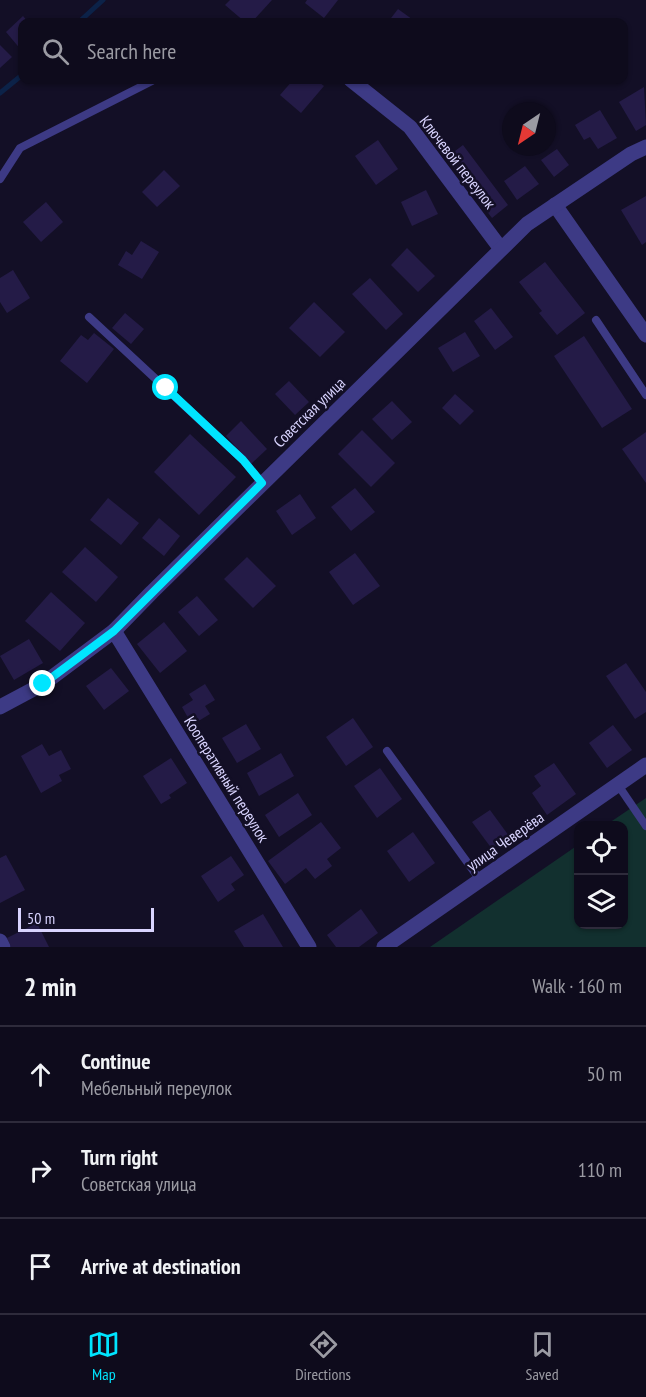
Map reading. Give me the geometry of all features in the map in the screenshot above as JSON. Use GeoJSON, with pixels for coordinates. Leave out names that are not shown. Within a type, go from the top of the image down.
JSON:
{"type":"FeatureCollection","features":[{"type":"Feature","properties":{"kind":"street","name":"Ключевой переулок"},"geometry":{"type":"LineString","coordinates":[[356,84],[410,127],[501,249]]}},
{"type":"Feature","properties":{"kind":"street","name":"Советская улица"},"geometry":{"type":"LineString","coordinates":[[0,707],[43,684],[114,631],[527,224],[631,154],[646,147]]}},
{"type":"Feature","properties":{"kind":"street"},"geometry":{"type":"LineString","coordinates":[[555,204],[646,335]]}},
{"type":"Feature","properties":{"kind":"street","name":"Кооперативный переулок"},"geometry":{"type":"LineString","coordinates":[[114,631],[309,947]]}},
{"type":"Feature","properties":{"kind":"street","name":"улица Чеверёва"},"geometry":{"type":"LineString","coordinates":[[384,947],[646,765]]}},
{"type":"Feature","properties":{"kind":"street"},"geometry":{"type":"LineString","coordinates":[[0,941],[3,947]]}},
{"type":"Feature","properties":{"kind":"lane"},"geometry":{"type":"LineString","coordinates":[[0,179],[20,148],[146,84]]}},
{"type":"Feature","properties":{"kind":"lane"},"geometry":{"type":"LineString","coordinates":[[89,316],[243,460],[262,483]]}},
{"type":"Feature","properties":{"kind":"lane"},"geometry":{"type":"LineString","coordinates":[[596,320],[646,395]]}},
{"type":"Feature","properties":{"kind":"lane"},"geometry":{"type":"LineString","coordinates":[[387,751],[480,880]]}},
{"type":"Feature","properties":{"kind":"lane"},"geometry":{"type":"LineString","coordinates":[[618,785],[646,826]]}},
{"type":"Feature","properties":{"kind":"green space"},"geometry":{"type":"Polygon","coordinates":[[[646,798],[646,947],[430,947],[574,848],[574,929],[628,929],[628,821],[612,821],[646,798]]]}},
{"type":"Feature","properties":{"kind":"building"},"geometry":{"type":"Polygon","coordinates":[[[230,0],[272,0],[256,18],[240,18],[225,5],[230,0]]]}},
{"type":"Feature","properties":{"kind":"building"},"geometry":{"type":"Polygon","coordinates":[[[307,0],[338,0],[324,18],[305,3],[307,0]]]}},
{"type":"Feature","properties":{"kind":"building"},"geometry":{"type":"Polygon","coordinates":[[[398,9],[410,18],[391,18],[398,9]]]}},
{"type":"Feature","properties":{"kind":"building"},"geometry":{"type":"Polygon","coordinates":[[[18,21],[18,46],[6,32],[18,21]]]}},
{"type":"Feature","properties":{"kind":"building"},"geometry":{"type":"Polygon","coordinates":[[[0,45],[12,57],[0,68],[0,45]]]}},
{"type":"Feature","properties":{"kind":"building"},"geometry":{"type":"Polygon","coordinates":[[[290,84],[321,84],[324,86],[301,113],[280,95],[290,84]]]}},
{"type":"Feature","properties":{"kind":"building"},"geometry":{"type":"Polygon","coordinates":[[[644,87],[646,125],[636,131],[619,102],[644,87]]]}},
{"type":"Feature","properties":{"kind":"building"},"geometry":{"type":"Polygon","coordinates":[[[600,110],[617,138],[598,149],[590,137],[584,140],[575,125],[600,110]]]}},
{"type":"Feature","properties":{"kind":"building"},"geometry":{"type":"Polygon","coordinates":[[[378,140],[398,169],[376,185],[355,156],[378,140]]]}},
{"type":"Feature","properties":{"kind":"building"},"geometry":{"type":"Polygon","coordinates":[[[463,145],[508,205],[492,218],[446,158],[463,145]]]}},
{"type":"Feature","properties":{"kind":"building"},"geometry":{"type":"Polygon","coordinates":[[[556,150],[569,165],[554,177],[541,160],[547,156],[556,156],[556,150]]]}},
{"type":"Feature","properties":{"kind":"building"},"geometry":{"type":"Polygon","coordinates":[[[525,166],[539,184],[517,200],[504,181],[525,166]]]}},
{"type":"Feature","properties":{"kind":"building"},"geometry":{"type":"Polygon","coordinates":[[[164,170],[180,186],[157,207],[142,192],[164,170]]]}},
{"type":"Feature","properties":{"kind":"building"},"geometry":{"type":"Polygon","coordinates":[[[426,190],[438,214],[412,226],[401,202],[426,190]]]}},
{"type":"Feature","properties":{"kind":"building"},"geometry":{"type":"Polygon","coordinates":[[[646,196],[646,242],[642,245],[621,210],[646,196]]]}},
{"type":"Feature","properties":{"kind":"building"},"geometry":{"type":"Polygon","coordinates":[[[46,202],[63,222],[41,242],[23,222],[46,202]]]}},
{"type":"Feature","properties":{"kind":"building"},"geometry":{"type":"Polygon","coordinates":[[[141,241],[159,252],[142,279],[118,265],[126,251],[132,255],[141,241]]]}},
{"type":"Feature","properties":{"kind":"building"},"geometry":{"type":"Polygon","coordinates":[[[407,248],[435,276],[418,292],[391,265],[407,248]]]}},
{"type":"Feature","properties":{"kind":"building"},"geometry":{"type":"Polygon","coordinates":[[[545,262],[585,313],[557,335],[539,313],[542,311],[519,282],[545,262]]]}},
{"type":"Feature","properties":{"kind":"building"},"geometry":{"type":"Polygon","coordinates":[[[13,270],[30,298],[7,313],[0,302],[0,278],[13,270]]]}},
{"type":"Feature","properties":{"kind":"building"},"geometry":{"type":"Polygon","coordinates":[[[370,278],[403,314],[386,330],[352,294],[370,278]]]}},
{"type":"Feature","properties":{"kind":"building"},"geometry":{"type":"Polygon","coordinates":[[[314,302],[345,332],[320,357],[289,328],[314,302]]]}},
{"type":"Feature","properties":{"kind":"building"},"geometry":{"type":"Polygon","coordinates":[[[491,308],[513,337],[495,350],[474,321],[491,308]]]}},
{"type":"Feature","properties":{"kind":"building"},"geometry":{"type":"Polygon","coordinates":[[[125,313],[144,329],[131,344],[112,328],[125,313]]]}},
{"type":"Feature","properties":{"kind":"building"},"geometry":{"type":"Polygon","coordinates":[[[465,332],[480,356],[453,372],[438,348],[465,332]]]}},
{"type":"Feature","properties":{"kind":"building"},"geometry":{"type":"Polygon","coordinates":[[[94,333],[114,349],[87,383],[60,361],[81,335],[88,340],[94,333]]]}},
{"type":"Feature","properties":{"kind":"building"},"geometry":{"type":"Polygon","coordinates":[[[584,336],[632,409],[602,428],[554,356],[584,336]]]}},
{"type":"Feature","properties":{"kind":"building"},"geometry":{"type":"Polygon","coordinates":[[[289,381],[309,402],[295,415],[275,394],[289,381]]]}},
{"type":"Feature","properties":{"kind":"building"},"geometry":{"type":"Polygon","coordinates":[[[455,394],[474,411],[460,425],[442,408],[455,394]]]}},
{"type":"Feature","properties":{"kind":"building"},"geometry":{"type":"Polygon","coordinates":[[[392,401],[412,422],[392,440],[372,419],[392,401]]]}},
{"type":"Feature","properties":{"kind":"building"},"geometry":{"type":"Polygon","coordinates":[[[241,421],[267,449],[251,464],[226,436],[241,421]]]}},
{"type":"Feature","properties":{"kind":"building"},"geometry":{"type":"Polygon","coordinates":[[[362,430],[395,463],[371,487],[338,454],[362,430]]]}},
{"type":"Feature","properties":{"kind":"building"},"geometry":{"type":"Polygon","coordinates":[[[646,432],[646,483],[622,449],[646,432]]]}},
{"type":"Feature","properties":{"kind":"building"},"geometry":{"type":"Polygon","coordinates":[[[190,434],[236,477],[199,515],[154,472],[190,434]]]}},
{"type":"Feature","properties":{"kind":"building"},"geometry":{"type":"Polygon","coordinates":[[[355,488],[375,512],[351,531],[331,507],[355,488]]]}},
{"type":"Feature","properties":{"kind":"building"},"geometry":{"type":"Polygon","coordinates":[[[300,494],[316,518],[292,535],[276,511],[300,494]]]}},
{"type":"Feature","properties":{"kind":"building"},"geometry":{"type":"Polygon","coordinates":[[[108,498],[139,523],[121,545],[90,520],[108,498]]]}},
{"type":"Feature","properties":{"kind":"building"},"geometry":{"type":"Polygon","coordinates":[[[159,518],[180,536],[164,556],[142,538],[159,518]]]}},
{"type":"Feature","properties":{"kind":"building"},"geometry":{"type":"Polygon","coordinates":[[[85,547],[118,577],[96,602],[62,572],[85,547]]]}},
{"type":"Feature","properties":{"kind":"building"},"geometry":{"type":"Polygon","coordinates":[[[355,553],[380,586],[353,605],[329,572],[355,553]]]}},
{"type":"Feature","properties":{"kind":"building"},"geometry":{"type":"Polygon","coordinates":[[[247,557],[276,586],[253,608],[224,579],[247,557]]]}},
{"type":"Feature","properties":{"kind":"building"},"geometry":{"type":"Polygon","coordinates":[[[51,592],[85,623],[60,651],[25,621],[51,592]]]}},
{"type":"Feature","properties":{"kind":"building"},"geometry":{"type":"Polygon","coordinates":[[[197,596],[218,620],[199,636],[178,612],[197,596]]]}},
{"type":"Feature","properties":{"kind":"building"},"geometry":{"type":"Polygon","coordinates":[[[164,622],[187,651],[160,673],[137,644],[164,622]]]}},
{"type":"Feature","properties":{"kind":"building"},"geometry":{"type":"Polygon","coordinates":[[[29,639],[43,663],[14,680],[0,656],[29,639]]]}},
{"type":"Feature","properties":{"kind":"building"},"geometry":{"type":"Polygon","coordinates":[[[626,663],[646,692],[646,712],[635,719],[606,676],[626,663]]]}},
{"type":"Feature","properties":{"kind":"building"},"geometry":{"type":"Polygon","coordinates":[[[111,668],[129,691],[104,710],[86,686],[111,668]]]}},
{"type":"Feature","properties":{"kind":"building"},"geometry":{"type":"Polygon","coordinates":[[[205,684],[215,700],[205,706],[210,714],[192,725],[182,707],[193,700],[189,694],[205,684]]]}},
{"type":"Feature","properties":{"kind":"building"},"geometry":{"type":"Polygon","coordinates":[[[353,718],[373,747],[346,766],[326,737],[353,718]]]}},
{"type":"Feature","properties":{"kind":"building"},"geometry":{"type":"Polygon","coordinates":[[[246,724],[261,749],[237,763],[222,738],[246,724]]]}},
{"type":"Feature","properties":{"kind":"building"},"geometry":{"type":"Polygon","coordinates":[[[613,725],[632,750],[607,768],[589,743],[613,725]]]}},
{"type":"Feature","properties":{"kind":"building"},"geometry":{"type":"Polygon","coordinates":[[[42,744],[49,756],[61,750],[71,769],[59,775],[62,781],[41,793],[21,756],[42,744]]]}},
{"type":"Feature","properties":{"kind":"building"},"geometry":{"type":"Polygon","coordinates":[[[281,753],[294,776],[259,796],[247,773],[281,753]]]}},
{"type":"Feature","properties":{"kind":"building"},"geometry":{"type":"Polygon","coordinates":[[[171,758],[187,783],[169,795],[171,798],[161,804],[143,776],[171,758]]]}},
{"type":"Feature","properties":{"kind":"building"},"geometry":{"type":"Polygon","coordinates":[[[554,763],[576,794],[547,815],[532,793],[541,786],[534,776],[554,763]]]}},
{"type":"Feature","properties":{"kind":"building"},"geometry":{"type":"Polygon","coordinates":[[[380,768],[402,799],[377,818],[354,786],[380,768]]]}},
{"type":"Feature","properties":{"kind":"building"},"geometry":{"type":"Polygon","coordinates":[[[298,793],[312,815],[279,837],[265,815],[298,793]]]}},
{"type":"Feature","properties":{"kind":"building"},"geometry":{"type":"Polygon","coordinates":[[[490,810],[509,836],[492,849],[472,822],[490,810]]]}},
{"type":"Feature","properties":{"kind":"building"},"geometry":{"type":"Polygon","coordinates":[[[321,822],[341,848],[327,859],[332,866],[315,879],[306,868],[285,884],[268,861],[321,822]]]}},
{"type":"Feature","properties":{"kind":"building"},"geometry":{"type":"Polygon","coordinates":[[[413,832],[435,863],[409,882],[387,851],[413,832]]]}},
{"type":"Feature","properties":{"kind":"building"},"geometry":{"type":"Polygon","coordinates":[[[6,855],[25,890],[0,903],[0,858],[6,855]]]}},
{"type":"Feature","properties":{"kind":"building"},"geometry":{"type":"Polygon","coordinates":[[[231,856],[244,875],[231,884],[235,890],[218,902],[201,876],[231,856]]]}},
{"type":"Feature","properties":{"kind":"building"},"geometry":{"type":"Polygon","coordinates":[[[361,909],[378,933],[359,947],[336,947],[327,935],[361,909]]]}},
{"type":"Feature","properties":{"kind":"building"},"geometry":{"type":"Polygon","coordinates":[[[263,914],[283,947],[244,947],[234,931],[263,914]]]}},
{"type":"Feature","properties":{"kind":"building"},"geometry":{"type":"Polygon","coordinates":[[[37,923],[49,947],[11,947],[7,938],[37,923]]]}},
{"type":"Feature","properties":{"kind":"waterway"},"geometry":{"type":"LineString","coordinates":[[83,18],[103,0]]}},
{"type":"Feature","properties":{"kind":"waterway"},"geometry":{"type":"LineString","coordinates":[[0,93],[18,78]]}},
{"type":"Feature","properties":{"kind":"route"},"geometry":{"type":"LineString","coordinates":[[43,684],[114,631],[262,483],[243,460],[166,388]]}}]}
